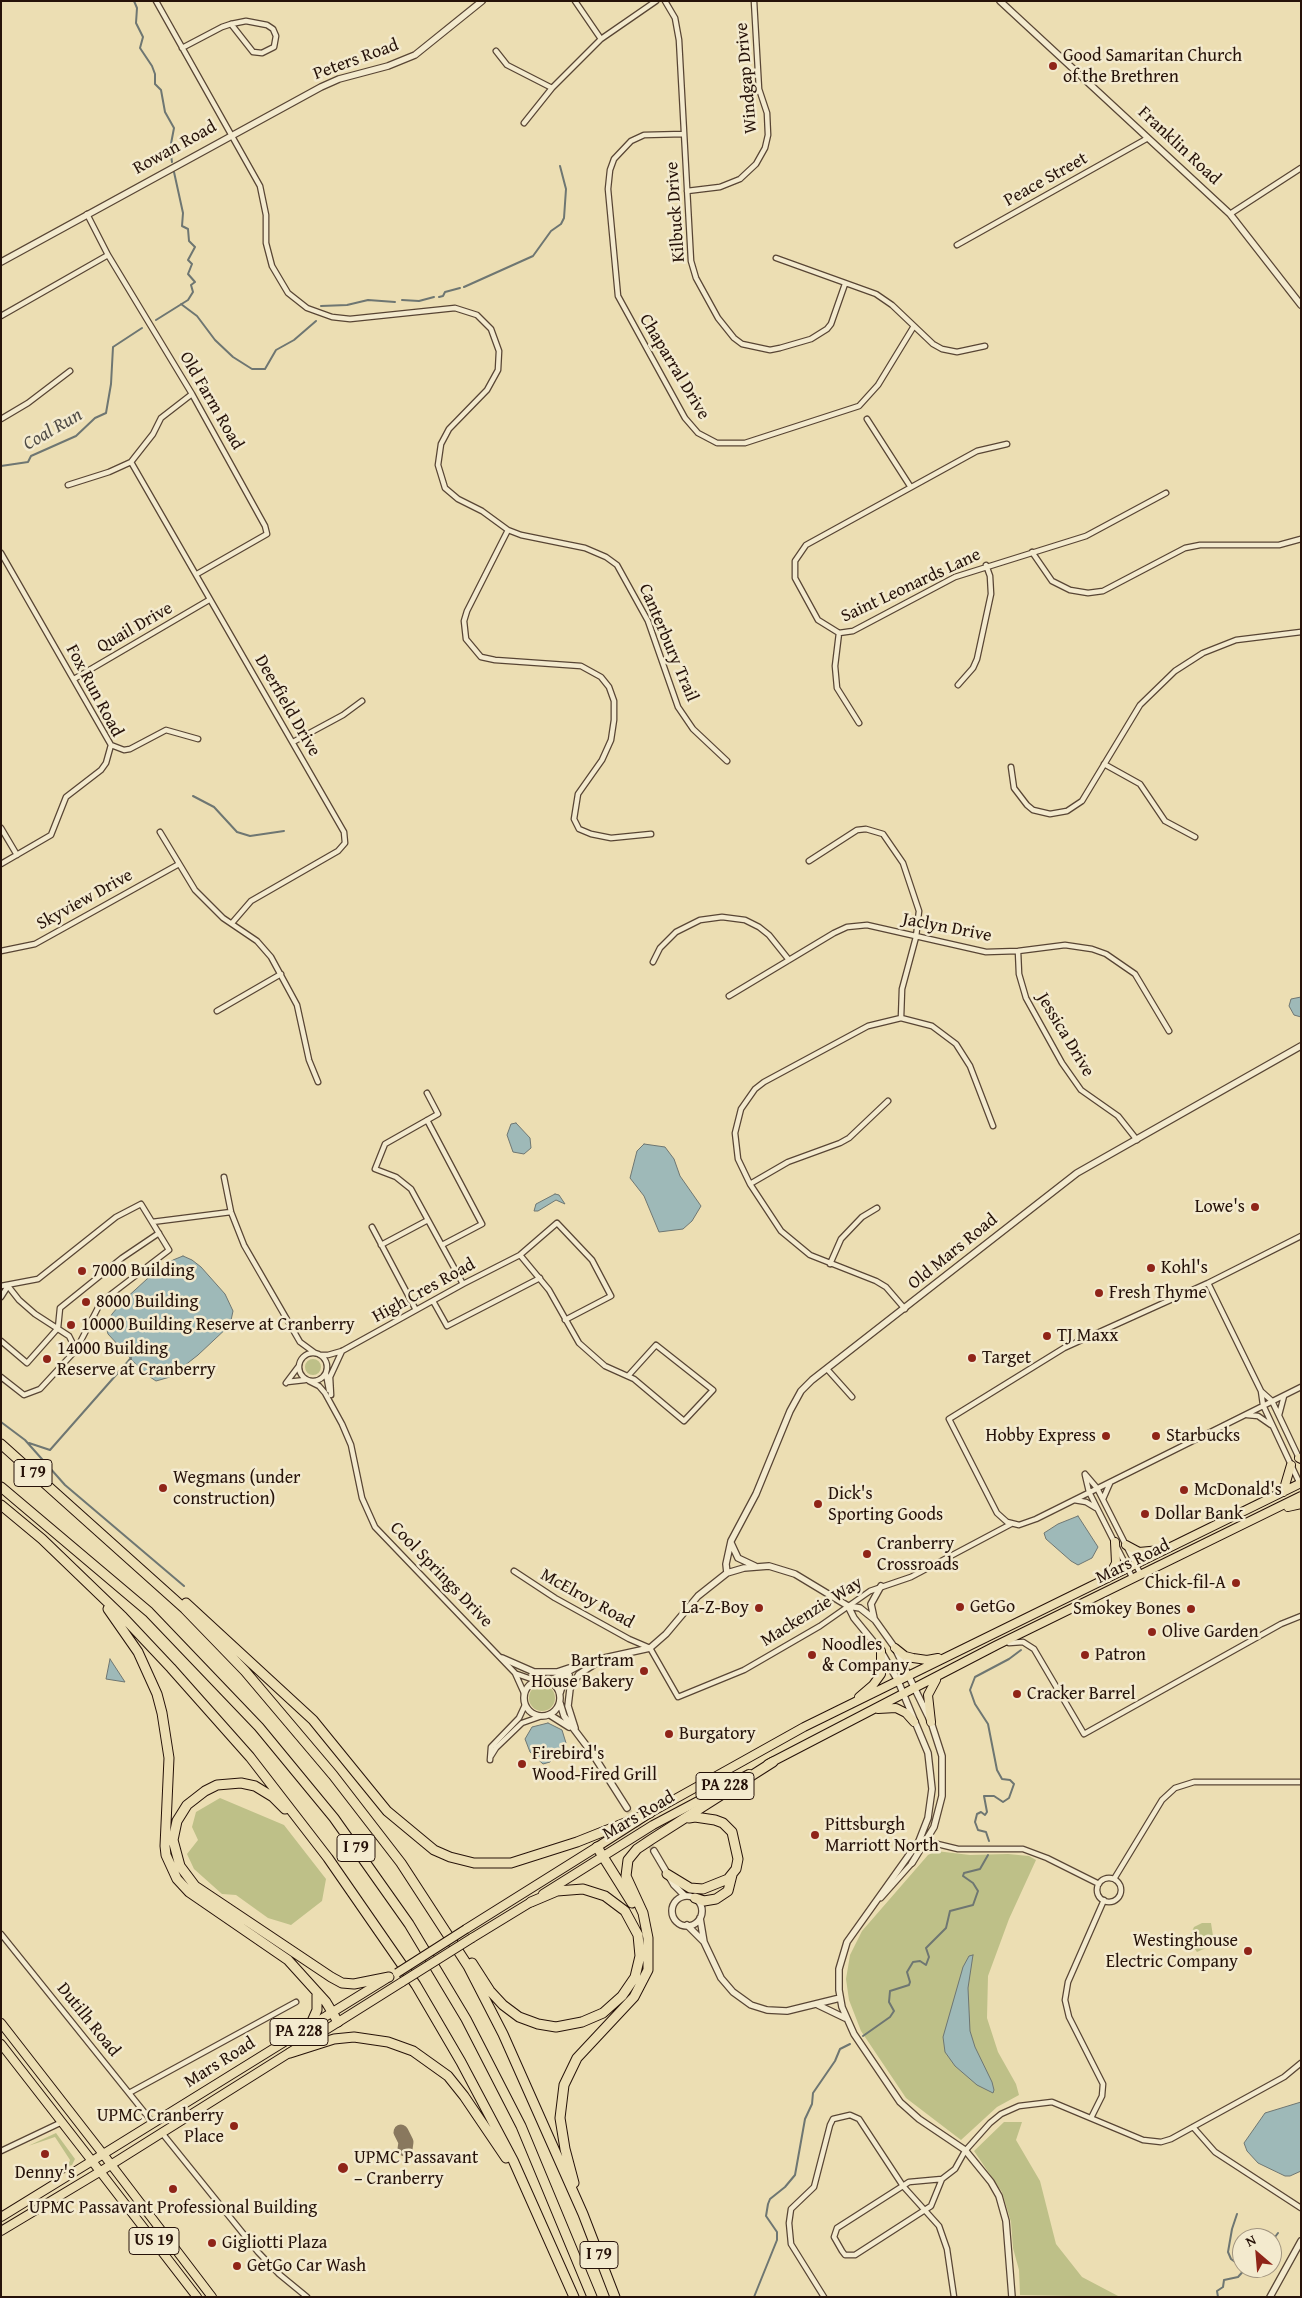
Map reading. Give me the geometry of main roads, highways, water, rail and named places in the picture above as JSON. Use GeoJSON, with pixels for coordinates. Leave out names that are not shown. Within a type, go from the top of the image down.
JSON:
{"type":"FeatureCollection","features":[{"type":"Feature","properties":{"kind":"highway","name":"I 79"},"geometry":{"type":"LineString","coordinates":[[1,1444],[185,1609],[245,1671],[356,1803],[432,1908],[468,1966],[503,2034],[583,2214],[615,2297]]}},
{"type":"Feature","properties":{"kind":"highway","name":"I 79"},"geometry":{"type":"LineString","coordinates":[[1,1487],[149,1612],[215,1680],[297,1771],[365,1860],[409,1924],[446,1984],[492,2067],[550,2192],[592,2297]]}},
{"type":"Feature","properties":{"kind":"highway"},"geometry":{"type":"LineString","coordinates":[[65,1502],[156,1576],[237,1648],[313,1720],[387,1810],[434,1850],[450,1857],[474,1863],[511,1863],[577,1842],[650,1813]]}},
{"type":"Feature","properties":{"kind":"highway"},"geometry":{"type":"LineString","coordinates":[[1,1505],[123,1617],[218,1721],[271,1784],[328,1858],[377,1926],[434,2015],[482,2100],[574,2297]]}},
{"type":"Feature","properties":{"kind":"highway"},"geometry":{"type":"LineString","coordinates":[[71,1568],[116,1619],[128,1636],[157,1694],[166,1730],[169,1758],[165,1846],[169,1862],[177,1879],[188,1892],[288,1960],[332,2012],[338,2022]]}},
{"type":"Feature","properties":{"kind":"highway"},"geometry":{"type":"LineString","coordinates":[[583,2214],[561,2132],[560,2101],[569,2071],[577,2058],[627,2006],[642,1986],[648,1970],[650,1958],[646,1928],[643,1913],[626,1876],[628,1860],[638,1849],[773,1762]]}},
{"type":"Feature","properties":{"kind":"highway"},"geometry":{"type":"LineString","coordinates":[[328,1858],[273,1797],[255,1786],[241,1783],[217,1785],[195,1797],[181,1813],[173,1840],[180,1866],[195,1886],[331,1977],[342,1983],[354,1984],[393,1975]]}},
{"type":"Feature","properties":{"kind":"highway"},"geometry":{"type":"LineString","coordinates":[[684,1820],[695,1816],[707,1817],[723,1823],[732,1832],[738,1859],[728,1891],[716,1899],[704,1901],[690,1897]]}},
{"type":"Feature","properties":{"kind":"highway"},"geometry":{"type":"LineString","coordinates":[[599,1851],[646,1928]]}},
{"type":"Feature","properties":{"kind":"highway"},"geometry":{"type":"LineString","coordinates":[[667,1874],[690,1888],[703,1889],[720,1883],[732,1875]]}},
{"type":"Feature","properties":{"kind":"highway"},"geometry":{"type":"LineString","coordinates":[[432,1908],[462,1946],[490,1991],[503,2005],[519,2017],[548,2026],[565,2026],[582,2022],[610,2008],[631,1984],[639,1964],[640,1949],[638,1935],[625,1911],[605,1896],[583,1889],[557,1892],[531,1902]]}},
{"type":"Feature","properties":{"kind":"highway"},"geometry":{"type":"LineString","coordinates":[[310,2026],[317,2010],[317,1995]]}},
{"type":"Feature","properties":{"kind":"highway"},"geometry":{"type":"LineString","coordinates":[[290,2053],[334,2039],[354,2037],[388,2042],[413,2051],[438,2067],[464,2096],[527,2193]]}},
{"type":"Feature","properties":{"kind":"main road"},"geometry":{"type":"LineString","coordinates":[[1283,1492],[1291,1465]]}},
{"type":"Feature","properties":{"kind":"main road","name":"Mars Road"},"geometry":{"type":"LineString","coordinates":[[1,2230],[162,2134],[531,1902],[650,1813],[804,1727],[1301,1484]]}},
{"type":"Feature","properties":{"kind":"main road","name":"Mars Road"},"geometry":{"type":"LineString","coordinates":[[103,2154],[466,1929],[599,1851],[653,1825],[866,1712],[998,1645],[1301,1496]]}},
{"type":"Feature","properties":{"kind":"main road"},"geometry":{"type":"LineString","coordinates":[[1224,1534],[1293,1505],[1301,1504]]}},
{"type":"Feature","properties":{"kind":"main road"},"geometry":{"type":"LineString","coordinates":[[1107,1579],[1116,1563],[1115,1542]]}},
{"type":"Feature","properties":{"kind":"main road"},"geometry":{"type":"LineString","coordinates":[[1126,1545],[1140,1552],[1167,1549]]}},
{"type":"Feature","properties":{"kind":"main road"},"geometry":{"type":"LineString","coordinates":[[895,1648],[905,1656],[919,1659],[947,1656]]}},
{"type":"Feature","properties":{"kind":"main road"},"geometry":{"type":"LineString","coordinates":[[852,1703],[878,1680],[882,1668],[881,1651]]}},
{"type":"Feature","properties":{"kind":"main road"},"geometry":{"type":"LineString","coordinates":[[931,1722],[928,1695],[931,1686],[940,1675]]}},
{"type":"Feature","properties":{"kind":"main road"},"geometry":{"type":"LineString","coordinates":[[866,1712],[888,1707],[896,1708],[914,1722]]}},
{"type":"Feature","properties":{"kind":"main road","name":"US 19"},"geometry":{"type":"LineString","coordinates":[[1,2023],[112,2164],[212,2297]]}},
{"type":"Feature","properties":{"kind":"main road","name":"US 19"},"geometry":{"type":"LineString","coordinates":[[1,2044],[197,2297]]}},
{"type":"Feature","properties":{"kind":"main road","name":"PA 228"},"geometry":{"type":"LineString","coordinates":[[92,2161],[103,2154]]}},
{"type":"Feature","properties":{"kind":"main road"},"geometry":{"type":"LineString","coordinates":[[1,2217],[92,2161]]}},
{"type":"Feature","properties":{"kind":"water"},"geometry":{"type":"Polygon","coordinates":[[[1301,997],[1301,1017],[1294,1015],[1289,1006],[1291,999],[1301,997]]]}},
{"type":"Feature","properties":{"kind":"water"},"geometry":{"type":"Polygon","coordinates":[[[516,1123],[530,1138],[531,1148],[524,1154],[513,1152],[507,1135],[511,1124],[516,1123]]]}},
{"type":"Feature","properties":{"kind":"water"},"geometry":{"type":"Polygon","coordinates":[[[644,1144],[665,1147],[674,1159],[680,1176],[701,1206],[692,1221],[683,1229],[659,1232],[644,1196],[630,1178],[637,1151],[644,1144]]]}},
{"type":"Feature","properties":{"kind":"water"},"geometry":{"type":"Polygon","coordinates":[[[555,1194],[559,1195],[565,1204],[556,1200],[538,1211],[534,1211],[536,1204],[555,1194]]]}},
{"type":"Feature","properties":{"kind":"water"},"geometry":{"type":"Polygon","coordinates":[[[183,1256],[201,1267],[225,1294],[233,1311],[230,1325],[198,1355],[170,1377],[156,1381],[144,1373],[108,1334],[106,1326],[112,1314],[124,1300],[147,1279],[173,1260],[183,1256]]]}},
{"type":"Feature","properties":{"kind":"water"},"geometry":{"type":"Polygon","coordinates":[[[1078,1516],[1098,1547],[1092,1558],[1078,1565],[1046,1539],[1044,1533],[1058,1524],[1078,1516]]]}},
{"type":"Feature","properties":{"kind":"water"},"geometry":{"type":"Polygon","coordinates":[[[110,1659],[125,1682],[106,1679],[110,1659]]]}},
{"type":"Feature","properties":{"kind":"water"},"geometry":{"type":"Polygon","coordinates":[[[548,1723],[562,1730],[566,1743],[550,1762],[543,1764],[530,1752],[525,1739],[532,1727],[548,1723]]]}},
{"type":"Feature","properties":{"kind":"water"},"geometry":{"type":"Polygon","coordinates":[[[973,1955],[968,1988],[970,2031],[975,2047],[992,2082],[993,2093],[977,2085],[955,2066],[945,2052],[943,2037],[963,1967],[969,1956],[973,1955]]]}},
{"type":"Feature","properties":{"kind":"water"},"geometry":{"type":"Polygon","coordinates":[[[1301,2102],[1301,2171],[1285,2176],[1258,2163],[1247,2151],[1244,2143],[1265,2113],[1301,2102]]]}},
{"type":"Feature","properties":{"kind":"waterway","name":"Coal Run"},"geometry":{"type":"LineString","coordinates":[[134,1],[137,8],[136,23],[143,37],[140,48],[152,66],[155,74],[155,84],[161,90],[165,112],[174,128],[170,149],[172,162]]}},
{"type":"Feature","properties":{"kind":"waterway"},"geometry":{"type":"LineString","coordinates":[[464,287],[533,256],[551,231],[561,224],[564,218],[566,189],[560,166]]}},
{"type":"Feature","properties":{"kind":"waterway","name":"Coal Run"},"geometry":{"type":"LineString","coordinates":[[156,320],[188,300],[193,292],[191,285],[195,282],[188,274],[192,264],[188,260],[195,247],[189,241],[188,229],[182,226],[183,213],[174,172]]}},
{"type":"Feature","properties":{"kind":"waterway"},"geometry":{"type":"LineString","coordinates":[[439,297],[443,296],[445,292],[460,288]]}},
{"type":"Feature","properties":{"kind":"waterway"},"geometry":{"type":"LineString","coordinates":[[402,300],[419,301],[434,297]]}},
{"type":"Feature","properties":{"kind":"waterway"},"geometry":{"type":"LineString","coordinates":[[321,306],[347,305],[368,300],[395,302]]}},
{"type":"Feature","properties":{"kind":"waterway"},"geometry":{"type":"LineString","coordinates":[[181,304],[197,316],[215,340],[233,357],[252,369],[265,369],[276,350],[294,340],[316,321]]}},
{"type":"Feature","properties":{"kind":"waterway","name":"Coal Run"},"geometry":{"type":"LineString","coordinates":[[1,466],[28,462],[31,456],[76,436],[95,418],[106,413],[111,384],[113,347],[142,328]]}},
{"type":"Feature","properties":{"kind":"waterway"},"geometry":{"type":"LineString","coordinates":[[193,796],[214,807],[237,832],[250,836],[284,831]]}},
{"type":"Feature","properties":{"kind":"waterway"},"geometry":{"type":"LineString","coordinates":[[29,1443],[50,1450],[131,1358]]}},
{"type":"Feature","properties":{"kind":"waterway"},"geometry":{"type":"LineString","coordinates":[[1,1422],[25,1440]]}},
{"type":"Feature","properties":{"kind":"waterway"},"geometry":{"type":"LineString","coordinates":[[25,1440],[65,1485],[184,1586]]}},
{"type":"Feature","properties":{"kind":"waterway"},"geometry":{"type":"LineString","coordinates":[[989,1841],[986,1832],[978,1830],[975,1822],[977,1814],[981,1812],[985,1815],[987,1812],[984,1796],[994,1796],[1003,1802],[1009,1798],[1014,1784],[1010,1780],[1002,1779],[997,1770],[988,1724],[975,1704],[970,1690],[975,1677],[1009,1659],[1021,1650]]}},
{"type":"Feature","properties":{"kind":"waterway"},"geometry":{"type":"LineString","coordinates":[[863,2036],[890,2017],[894,2011],[889,2002],[890,1991],[909,1985],[907,1972],[913,1962],[920,1961],[926,1965],[929,1957],[926,1948],[946,1928],[950,1911],[973,1905],[978,1891],[973,1883],[963,1876],[964,1873],[980,1869],[988,1855]]}},
{"type":"Feature","properties":{"kind":"waterway"},"geometry":{"type":"LineString","coordinates":[[754,2297],[777,2240],[777,2232],[766,2216],[768,2204],[770,2199],[785,2187],[795,2175],[805,2119],[812,2104],[813,2093],[835,2061],[840,2049],[850,2044]]}},
{"type":"Feature","properties":{"kind":"waterway"},"geometry":{"type":"LineString","coordinates":[[1232,2228],[1237,2214]]}},
{"type":"Feature","properties":{"kind":"waterway"},"geometry":{"type":"LineString","coordinates":[[1232,2229],[1228,2252],[1232,2260]]}},
{"type":"Feature","properties":{"kind":"waterway"},"geometry":{"type":"LineString","coordinates":[[1218,2297],[1217,2291],[1223,2287],[1224,2280],[1233,2278]]}},
{"type":"Feature","properties":{"kind":"tunnel"},"geometry":{"type":"LineString","coordinates":[[627,1808],[654,1851]]}},
{"type":"Feature","properties":{"kind":"place","name":"Good Samaritan Church of the Brethren"},"geometry":{"type":"Point","coordinates":[1053,66]}},
{"type":"Feature","properties":{"kind":"place","name":"Lowe's"},"geometry":{"type":"Point","coordinates":[1255,1207]}},
{"type":"Feature","properties":{"kind":"place","name":"Kohl's"},"geometry":{"type":"Point","coordinates":[1151,1268]}},
{"type":"Feature","properties":{"kind":"place","name":"7000 Building"},"geometry":{"type":"Point","coordinates":[82,1271]}},
{"type":"Feature","properties":{"kind":"place","name":"Fresh Thyme"},"geometry":{"type":"Point","coordinates":[1099,1293]}},
{"type":"Feature","properties":{"kind":"place","name":"8000 Building"},"geometry":{"type":"Point","coordinates":[86,1302]}},
{"type":"Feature","properties":{"kind":"place","name":"10000 Building Reserve at Cranberry"},"geometry":{"type":"Point","coordinates":[71,1325]}},
{"type":"Feature","properties":{"kind":"place","name":"TJ Maxx"},"geometry":{"type":"Point","coordinates":[1047,1336]}},
{"type":"Feature","properties":{"kind":"place","name":"Target"},"geometry":{"type":"Point","coordinates":[972,1358]}},
{"type":"Feature","properties":{"kind":"place","name":"14000 Building Reserve at Cranberry"},"geometry":{"type":"Point","coordinates":[47,1359]}},
{"type":"Feature","properties":{"kind":"place","name":"Hobby Express"},"geometry":{"type":"Point","coordinates":[1106,1436]}},
{"type":"Feature","properties":{"kind":"place","name":"Starbucks"},"geometry":{"type":"Point","coordinates":[1156,1436]}},
{"type":"Feature","properties":{"kind":"place","name":"Wegmans (under construction)"},"geometry":{"type":"Point","coordinates":[163,1488]}},
{"type":"Feature","properties":{"kind":"place","name":"McDonald's"},"geometry":{"type":"Point","coordinates":[1184,1490]}},
{"type":"Feature","properties":{"kind":"place","name":"Dick's Sporting Goods"},"geometry":{"type":"Point","coordinates":[818,1504]}},
{"type":"Feature","properties":{"kind":"place","name":"Dollar Bank"},"geometry":{"type":"Point","coordinates":[1145,1514]}},
{"type":"Feature","properties":{"kind":"place","name":"Cranberry Crossroads"},"geometry":{"type":"Point","coordinates":[867,1554]}},
{"type":"Feature","properties":{"kind":"place","name":"Chick-fil-A"},"geometry":{"type":"Point","coordinates":[1236,1583]}},
{"type":"Feature","properties":{"kind":"place","name":"GetGo"},"geometry":{"type":"Point","coordinates":[960,1607]}},
{"type":"Feature","properties":{"kind":"place","name":"La-Z-Boy"},"geometry":{"type":"Point","coordinates":[759,1608]}},
{"type":"Feature","properties":{"kind":"place","name":"Smokey Bones"},"geometry":{"type":"Point","coordinates":[1191,1609]}},
{"type":"Feature","properties":{"kind":"place","name":"Olive Garden"},"geometry":{"type":"Point","coordinates":[1152,1632]}},
{"type":"Feature","properties":{"kind":"place","name":"Noodles & Company"},"geometry":{"type":"Point","coordinates":[812,1655]}},
{"type":"Feature","properties":{"kind":"place","name":"Patron"},"geometry":{"type":"Point","coordinates":[1085,1655]}},
{"type":"Feature","properties":{"kind":"place","name":"Bartram House Bakery"},"geometry":{"type":"Point","coordinates":[644,1671]}},
{"type":"Feature","properties":{"kind":"place","name":"Cracker Barrel"},"geometry":{"type":"Point","coordinates":[1017,1694]}},
{"type":"Feature","properties":{"kind":"place","name":"Burgatory"},"geometry":{"type":"Point","coordinates":[669,1734]}},
{"type":"Feature","properties":{"kind":"place","name":"Firebird's Wood-Fired Grill"},"geometry":{"type":"Point","coordinates":[522,1764]}},
{"type":"Feature","properties":{"kind":"place","name":"Pittsburgh Marriott North"},"geometry":{"type":"Point","coordinates":[815,1835]}},
{"type":"Feature","properties":{"kind":"place","name":"Westinghouse Electric Company"},"geometry":{"type":"Point","coordinates":[1248,1951]}},
{"type":"Feature","properties":{"kind":"place","name":"UPMC Cranberry Place"},"geometry":{"type":"Point","coordinates":[234,2126]}},
{"type":"Feature","properties":{"kind":"place","name":"Denny's"},"geometry":{"type":"Point","coordinates":[45,2154]}},
{"type":"Feature","properties":{"kind":"place","name":"UPMC Passavant – Cranberry"},"geometry":{"type":"Point","coordinates":[343,2168]}},
{"type":"Feature","properties":{"kind":"place","name":"UPMC Passavant Professional Building"},"geometry":{"type":"Point","coordinates":[173,2189]}},
{"type":"Feature","properties":{"kind":"place","name":"Gigliotti Plaza"},"geometry":{"type":"Point","coordinates":[212,2243]}},
{"type":"Feature","properties":{"kind":"place","name":"GetGo Car Wash"},"geometry":{"type":"Point","coordinates":[237,2266]}}]}
